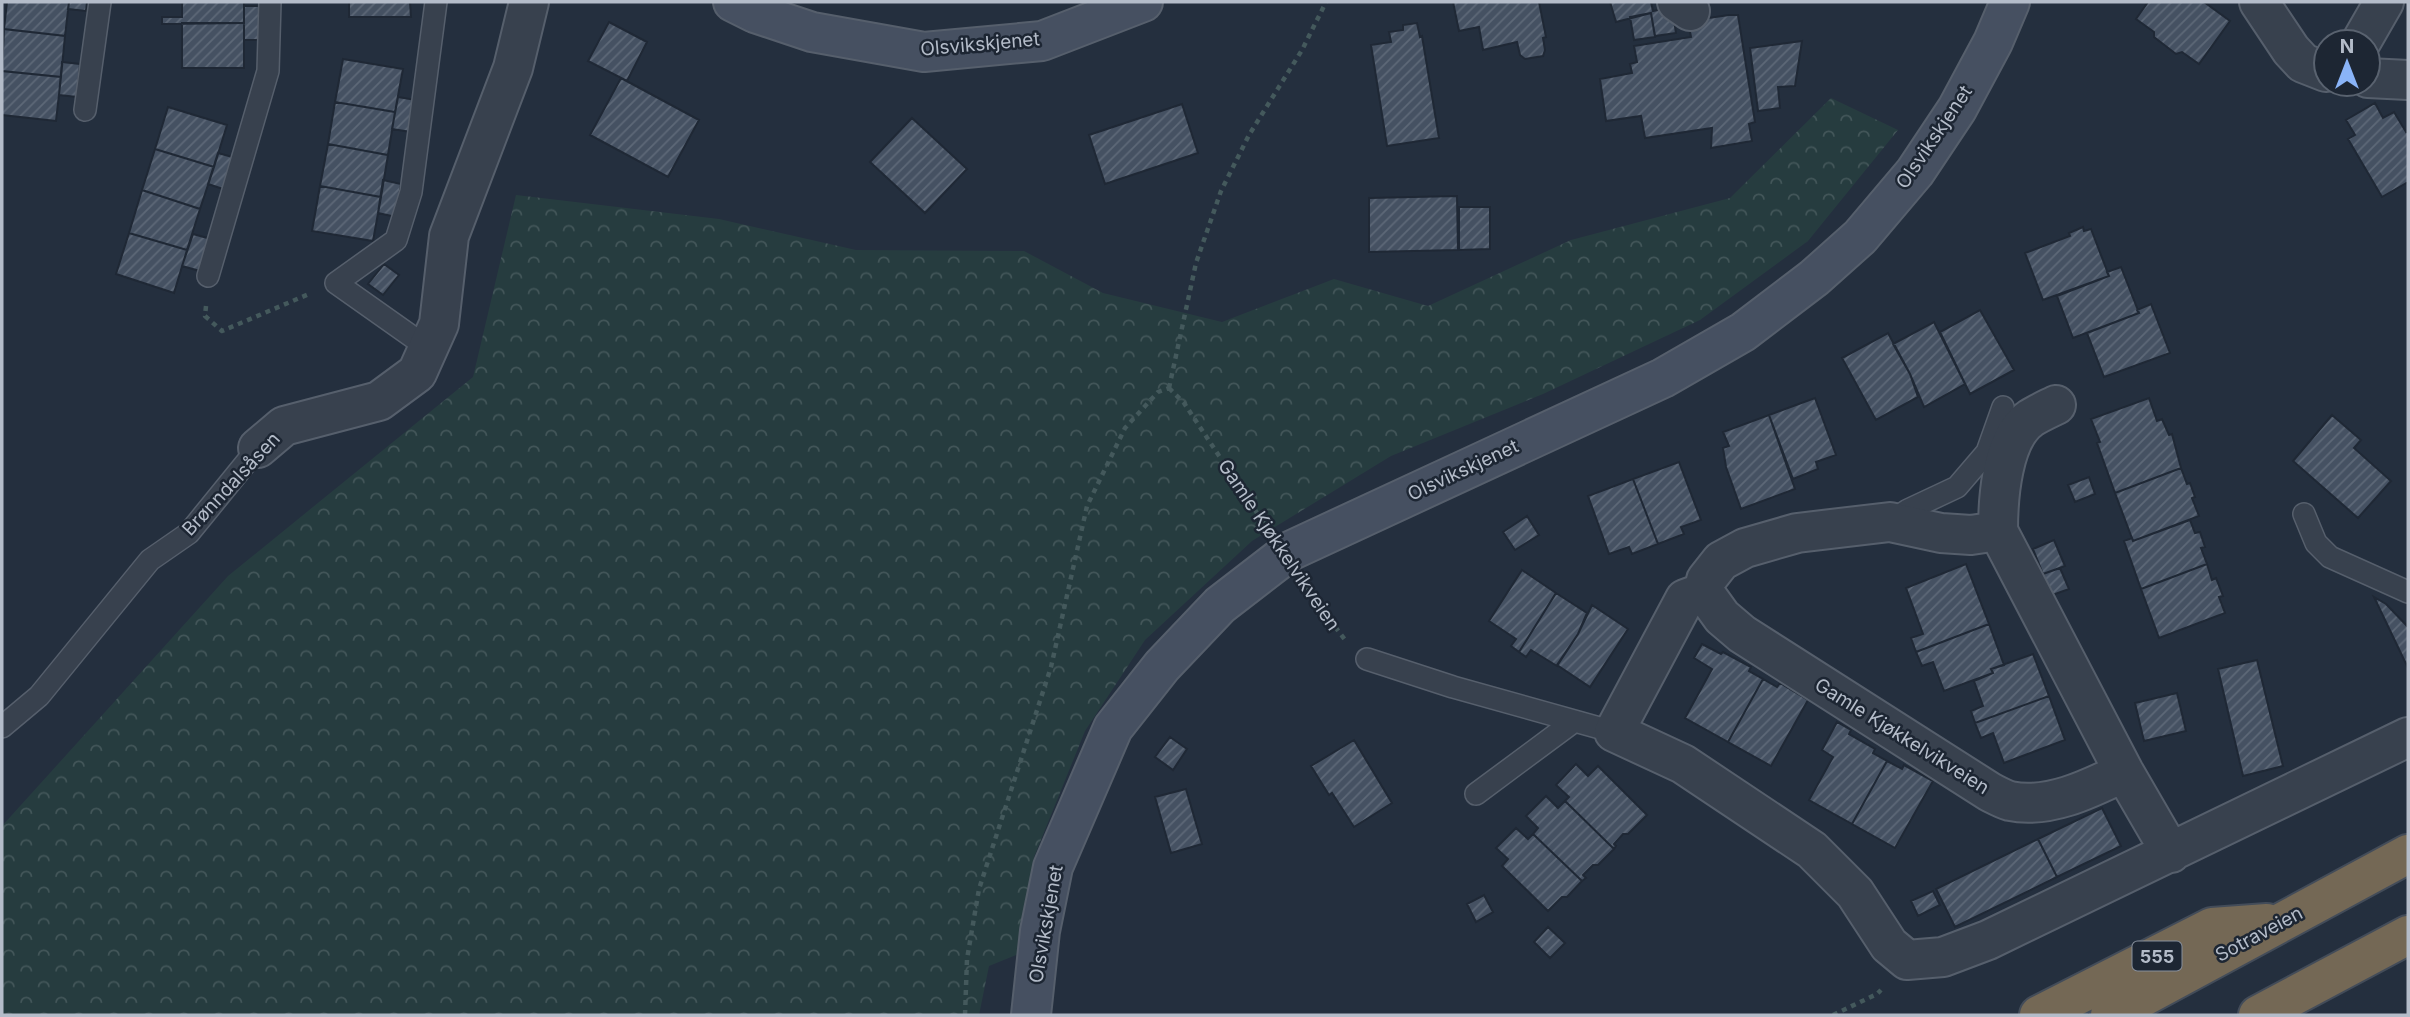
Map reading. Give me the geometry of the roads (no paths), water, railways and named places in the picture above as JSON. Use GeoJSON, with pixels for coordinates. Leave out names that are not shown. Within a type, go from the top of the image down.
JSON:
{"type":"FeatureCollection","features":[{"type":"Feature","properties":{"kind":"highway","name":"Sotraveien"},"geometry":{"type":"LineString","coordinates":[[2110,1015],[2408,854]]}},
{"type":"Feature","properties":{"kind":"highway","name":"555"},"geometry":{"type":"LineString","coordinates":[[2039,1015],[2212,927],[2283,922]]}},
{"type":"Feature","properties":{"kind":"highway"},"geometry":{"type":"LineString","coordinates":[[2258,1015],[2408,935]]}},
{"type":"Feature","properties":{"kind":"main road","name":"Olsvikskjenet"},"geometry":{"type":"LineString","coordinates":[[733,2],[755,13],[812,32],[924,52],[1042,41],[1143,2]]}},
{"type":"Feature","properties":{"kind":"main road","name":"Olsvikskjenet"},"geometry":{"type":"LineString","coordinates":[[1031,1015],[1040,932],[1053,867],[1113,728],[1162,666],[1220,605],[1290,551],[1663,378],[1743,332],[1814,278],[1860,237],[1915,172],[1956,109],[1993,42],[2010,2]]}},
{"type":"Feature","properties":{"kind":"street","name":"Brønndalsåsen"},"geometry":{"type":"LineString","coordinates":[[258,448],[284,426],[379,401],[417,373],[439,324],[449,236],[513,68],[528,2]]}},
{"type":"Feature","properties":{"kind":"street"},"geometry":{"type":"LineString","coordinates":[[2259,2],[2291,50],[2303,63],[2312,67]]}},
{"type":"Feature","properties":{"kind":"street"},"geometry":{"type":"LineString","coordinates":[[2369,28],[2384,2]]}},
{"type":"Feature","properties":{"kind":"street"},"geometry":{"type":"LineString","coordinates":[[2382,79],[2408,80]]}},
{"type":"Feature","properties":{"kind":"street"},"geometry":{"type":"LineString","coordinates":[[2056,405],[2030,419],[2011,442],[1998,501],[1998,531],[2124,772],[2171,853]]}},
{"type":"Feature","properties":{"kind":"street"},"geometry":{"type":"LineString","coordinates":[[1998,531],[1971,536],[1941,533],[1891,522],[1797,533],[1745,548],[1721,561],[1706,580],[1704,592],[1685,599],[1614,732],[1683,764],[1812,850],[1855,893],[1889,945],[1907,960],[1943,957],[1988,940],[2408,737]]}},
{"type":"Feature","properties":{"kind":"street","name":"Gamle Kjøkkelvikveien"},"geometry":{"type":"LineString","coordinates":[[1704,592],[1722,617],[1742,634],[1990,792],[2009,801],[2046,803],[2124,772]]}},
{"type":"Feature","properties":{"kind":"lane"},"geometry":{"type":"LineString","coordinates":[[85,110],[100,2]]}},
{"type":"Feature","properties":{"kind":"lane"},"geometry":{"type":"LineString","coordinates":[[208,276],[268,71],[270,2]]}},
{"type":"Feature","properties":{"kind":"lane"},"geometry":{"type":"LineString","coordinates":[[428,348],[336,283],[396,240],[411,192],[436,2]]}},
{"type":"Feature","properties":{"kind":"lane"},"geometry":{"type":"LineString","coordinates":[[1891,522],[1908,510],[1957,487],[1987,452],[2003,407]]}},
{"type":"Feature","properties":{"kind":"lane","name":"Brønndalsåsen"},"geometry":{"type":"LineString","coordinates":[[2,727],[39,696],[150,560],[189,533],[258,448]]}},
{"type":"Feature","properties":{"kind":"lane"},"geometry":{"type":"LineString","coordinates":[[2304,514],[2316,543],[2330,557],[2408,592]]}},
{"type":"Feature","properties":{"kind":"lane"},"geometry":{"type":"LineString","coordinates":[[1367,659],[1614,732]]}},
{"type":"Feature","properties":{"kind":"lane"},"geometry":{"type":"LineString","coordinates":[[1476,794],[1573,722]]}}]}
